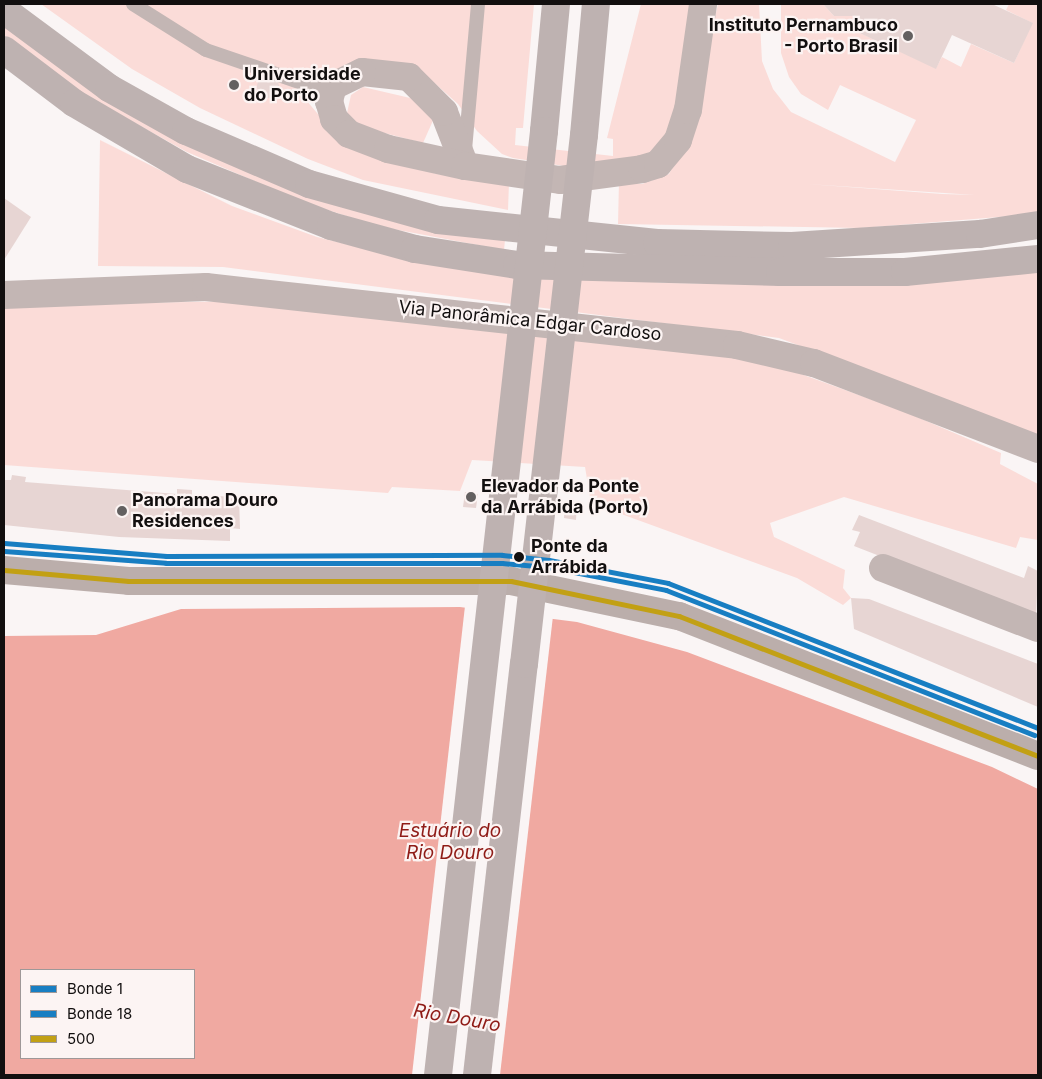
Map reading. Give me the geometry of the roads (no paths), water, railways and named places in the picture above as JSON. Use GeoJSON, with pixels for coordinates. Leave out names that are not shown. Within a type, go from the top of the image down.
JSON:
{"type":"FeatureCollection","features":[{"type":"Feature","properties":{"kind":"highway"},"geometry":{"type":"LineString","coordinates":[[438,1075],[544,131],[556,4]]}},
{"type":"Feature","properties":{"kind":"highway"},"geometry":{"type":"LineString","coordinates":[[477,1075],[591,79],[596,4]]}},
{"type":"Feature","properties":{"kind":"highway"},"geometry":{"type":"LineString","coordinates":[[591,79],[611,4]]}},
{"type":"Feature","properties":{"kind":"highway"},"geometry":{"type":"LineString","coordinates":[[4,10],[109,88],[186,131],[309,184],[438,220],[656,243],[792,246],[980,234],[1038,225]]}},
{"type":"Feature","properties":{"kind":"highway"},"geometry":{"type":"LineString","coordinates":[[4,50],[74,103],[187,169],[331,226],[415,249],[517,265],[780,272],[905,272],[1038,259]]}},
{"type":"Feature","properties":{"kind":"main road"},"geometry":{"type":"LineString","coordinates":[[4,570],[129,581],[511,581],[678,616],[1038,756]]}},
{"type":"Feature","properties":{"kind":"street"},"geometry":{"type":"LineString","coordinates":[[465,166],[444,112],[408,77],[362,72],[346,76],[333,86],[331,93],[334,119],[349,134],[388,149],[465,166],[560,180],[658,164],[678,140],[688,110],[703,4]]}},
{"type":"Feature","properties":{"kind":"street","name":"Via Panorâmica Edgar Cardoso"},"geometry":{"type":"LineString","coordinates":[[4,295],[206,287],[737,344],[814,363],[1038,449]]}},
{"type":"Feature","properties":{"kind":"street"},"geometry":{"type":"LineString","coordinates":[[883,568],[1038,628]]}},
{"type":"Feature","properties":{"kind":"lane"},"geometry":{"type":"LineString","coordinates":[[133,4],[206,50],[331,93]]}},
{"type":"Feature","properties":{"kind":"lane"},"geometry":{"type":"LineString","coordinates":[[465,166],[478,4]]}},
{"type":"Feature","properties":{"kind":"water","name":"Estuário do Rio Douro"},"geometry":{"type":"Polygon","coordinates":[[[460,607],[577,622],[687,652],[992,767],[1038,789],[1038,1075],[4,1075],[4,636],[96,635],[181,609],[460,607]]]}},
{"type":"Feature","properties":{"kind":"tram line","name":"1"},"geometry":{"type":"LineString","coordinates":[[4,543],[166,556],[502,555],[549,560],[668,583],[1038,728]]}},
{"type":"Feature","properties":{"kind":"tram line","name":"18"},"geometry":{"type":"LineString","coordinates":[[4,551],[166,563],[502,563],[548,567],[666,590],[1035,735]]}},
{"type":"Feature","properties":{"kind":"place","name":"Instituto Pernambuco - Porto Brasil"},"geometry":{"type":"Point","coordinates":[908,36]}},
{"type":"Feature","properties":{"kind":"place","name":"Universidade do Porto"},"geometry":{"type":"Point","coordinates":[234,85]}},
{"type":"Feature","properties":{"kind":"place","name":"Elevador da Ponte da Arrábida (Porto)"},"geometry":{"type":"Point","coordinates":[471,497]}},
{"type":"Feature","properties":{"kind":"place","name":"Panorama Douro Residences"},"geometry":{"type":"Point","coordinates":[122,511]}},
{"type":"Feature","properties":{"kind":"place","name":"Ponte da Arrábida"},"geometry":{"type":"Point","coordinates":[519,557]}},
{"type":"Feature","properties":{"kind":"water label","name":"Rio Douro"},"geometry":{"type":"Point","coordinates":[457,1018]}}]}
